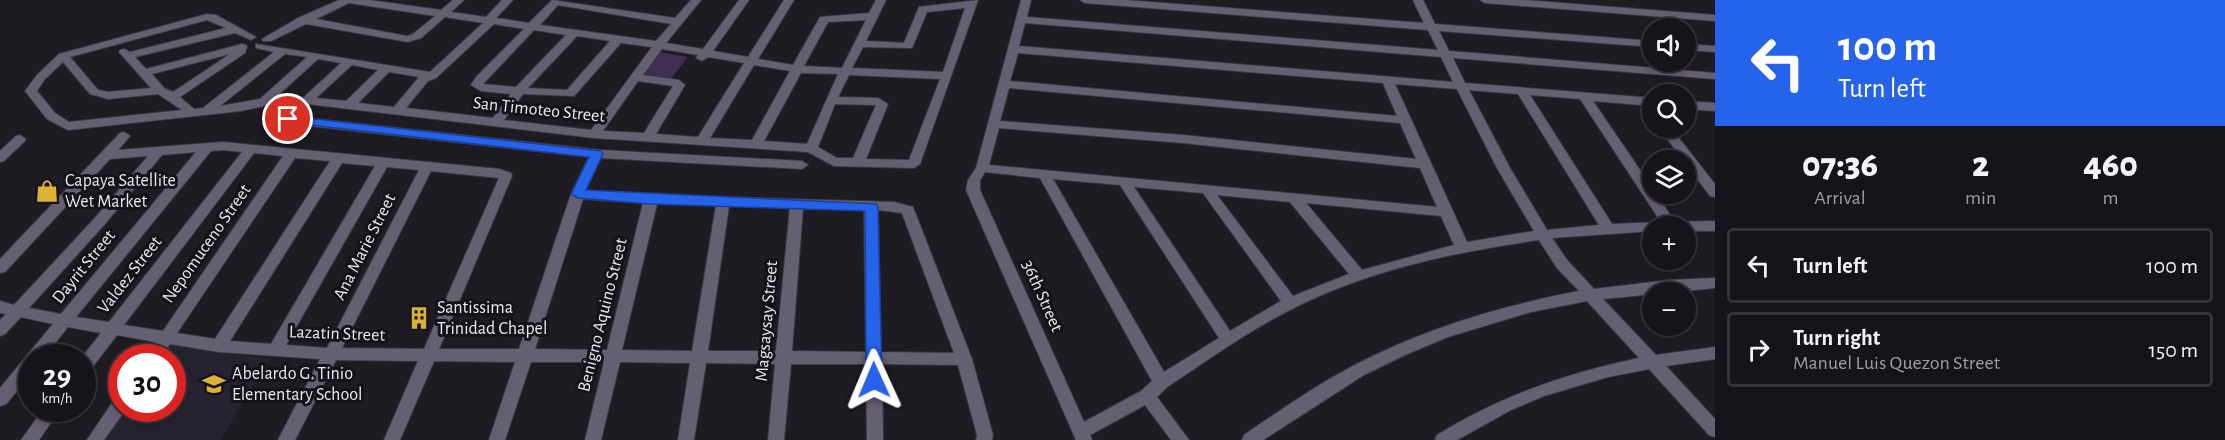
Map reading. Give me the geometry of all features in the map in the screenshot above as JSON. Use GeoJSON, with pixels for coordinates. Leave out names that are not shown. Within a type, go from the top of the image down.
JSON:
{"type":"FeatureCollection","features":[{"type":"Feature","properties":{"kind":"street"},"geometry":{"type":"LineString","coordinates":[[144,73],[264,43],[302,20],[348,0],[488,19],[616,42],[796,69],[948,76]]}},
{"type":"Feature","properties":{"kind":"street"},"geometry":{"type":"LineString","coordinates":[[408,9],[416,0]]}},
{"type":"Feature","properties":{"kind":"street"},"geometry":{"type":"LineString","coordinates":[[302,20],[408,39],[417,36],[459,0]]}},
{"type":"Feature","properties":{"kind":"street"},"geometry":{"type":"LineString","coordinates":[[396,112],[427,76],[508,0]]}},
{"type":"Feature","properties":{"kind":"street"},"geometry":{"type":"LineString","coordinates":[[594,134],[657,47],[696,0]]}},
{"type":"Feature","properties":{"kind":"street"},"geometry":{"type":"LineString","coordinates":[[705,55],[744,0]]}},
{"type":"Feature","properties":{"kind":"street"},"geometry":{"type":"LineString","coordinates":[[700,142],[753,63],[789,0]]}},
{"type":"Feature","properties":{"kind":"street"},"geometry":{"type":"LineString","coordinates":[[861,44],[908,46],[922,9],[972,2],[948,76],[914,164],[829,161],[811,148],[831,100],[848,71],[881,0]]}},
{"type":"Feature","properties":{"kind":"street","name":"36th Street"},"geometry":{"type":"LineString","coordinates":[[1026,0],[982,168],[974,180],[973,190],[1083,436]]}},
{"type":"Feature","properties":{"kind":"street"},"geometry":{"type":"LineString","coordinates":[[1085,0],[1642,43]]}},
{"type":"Feature","properties":{"kind":"street"},"geometry":{"type":"LineString","coordinates":[[1418,0],[1461,86],[1542,234],[1562,264],[1715,430]]}},
{"type":"Feature","properties":{"kind":"street"},"geometry":{"type":"LineString","coordinates":[[1485,0],[1714,18]]}},
{"type":"Feature","properties":{"kind":"street"},"geometry":{"type":"LineString","coordinates":[[616,42],[570,94],[481,88],[477,85],[527,27],[554,3],[678,22]]}},
{"type":"Feature","properties":{"kind":"street"},"geometry":{"type":"LineString","coordinates":[[756,145],[824,19],[874,16]]}},
{"type":"Feature","properties":{"kind":"street"},"geometry":{"type":"LineString","coordinates":[[160,90],[108,96],[94,92],[63,56],[207,17],[212,17],[251,37]]}},
{"type":"Feature","properties":{"kind":"street"},"geometry":{"type":"LineString","coordinates":[[1021,20],[1715,76]]}},
{"type":"Feature","properties":{"kind":"street"},"geometry":{"type":"LineString","coordinates":[[127,56],[237,29]]}},
{"type":"Feature","properties":{"kind":"street"},"geometry":{"type":"LineString","coordinates":[[496,123],[519,91],[572,34]]}},
{"type":"Feature","properties":{"kind":"street"},"geometry":{"type":"LineString","coordinates":[[244,48],[242,42],[251,37],[263,36],[264,43]]}},
{"type":"Feature","properties":{"kind":"street"},"geometry":{"type":"LineString","coordinates":[[115,42],[160,90],[190,111]]}},
{"type":"Feature","properties":{"kind":"street"},"geometry":{"type":"LineString","coordinates":[[264,43],[283,50],[427,76]]}},
{"type":"Feature","properties":{"kind":"street"},"geometry":{"type":"LineString","coordinates":[[173,97],[244,48]]}},
{"type":"Feature","properties":{"kind":"street"},"geometry":{"type":"LineString","coordinates":[[1696,48],[1715,49]]}},
{"type":"Feature","properties":{"kind":"street"},"geometry":{"type":"LineString","coordinates":[[1014,49],[1584,96],[1642,104]]}},
{"type":"Feature","properties":{"kind":"street"},"geometry":{"type":"LineString","coordinates":[[207,111],[283,50]]}},
{"type":"Feature","properties":{"kind":"street","name":"San Timoteo Street"},"geometry":{"type":"LineString","coordinates":[[63,56],[41,77],[31,91],[58,123],[68,126],[190,111],[207,111],[264,102],[307,100],[594,134],[811,148]]}},
{"type":"Feature","properties":{"kind":"street"},"geometry":{"type":"LineString","coordinates":[[264,102],[315,56]]}},
{"type":"Feature","properties":{"kind":"street"},"geometry":{"type":"LineString","coordinates":[[307,100],[350,61]]}},
{"type":"Feature","properties":{"kind":"street"},"geometry":{"type":"LineString","coordinates":[[348,106],[387,67]]}},
{"type":"Feature","properties":{"kind":"street"},"geometry":{"type":"LineString","coordinates":[[635,77],[675,82],[679,85],[647,139]]}},
{"type":"Feature","properties":{"kind":"street"},"geometry":{"type":"LineString","coordinates":[[1387,80],[1462,247]]}},
{"type":"Feature","properties":{"kind":"street"},"geometry":{"type":"LineString","coordinates":[[1005,84],[1405,120]]}},
{"type":"Feature","properties":{"kind":"street"},"geometry":{"type":"LineString","coordinates":[[1522,92],[1607,227]]}},
{"type":"Feature","properties":{"kind":"street"},"geometry":{"type":"LineString","coordinates":[[1584,96],[1664,216]]}},
{"type":"Feature","properties":{"kind":"street"},"geometry":{"type":"LineString","coordinates":[[831,100],[882,104],[858,162]]}},
{"type":"Feature","properties":{"kind":"street"},"geometry":{"type":"LineString","coordinates":[[1696,106],[1713,109]]}},
{"type":"Feature","properties":{"kind":"street"},"geometry":{"type":"LineString","coordinates":[[269,118],[596,154],[802,165]]}},
{"type":"Feature","properties":{"kind":"street"},"geometry":{"type":"LineString","coordinates":[[994,124],[1183,139],[1424,164]]}},
{"type":"Feature","properties":{"kind":"street"},"geometry":{"type":"LineString","coordinates":[[0,267],[124,136]]}},
{"type":"Feature","properties":{"kind":"street"},"geometry":{"type":"LineString","coordinates":[[1673,138],[1715,193]]}},
{"type":"Feature","properties":{"kind":"street"},"geometry":{"type":"LineString","coordinates":[[0,158],[20,139]]}},
{"type":"Feature","properties":{"kind":"street"},"geometry":{"type":"LineString","coordinates":[[108,155],[208,146],[252,148],[338,159],[427,166],[506,177],[484,223],[430,355],[392,440]]}},
{"type":"Feature","properties":{"kind":"street","name":"Dayrit Street"},"geometry":{"type":"LineString","coordinates":[[46,344],[208,146]]}},
{"type":"Feature","properties":{"kind":"street","name":"Valdez Street"},"geometry":{"type":"LineString","coordinates":[[96,351],[252,148]]}},
{"type":"Feature","properties":{"kind":"street"},"geometry":{"type":"LineString","coordinates":[[0,330],[99,222],[158,152]]}},
{"type":"Feature","properties":{"kind":"street","name":"Nepomuceno Street"},"geometry":{"type":"LineString","coordinates":[[162,344],[292,153]]}},
{"type":"Feature","properties":{"kind":"street"},"geometry":{"type":"LineString","coordinates":[[497,440],[578,194],[596,154]]}},
{"type":"Feature","properties":{"kind":"street"},"geometry":{"type":"LineString","coordinates":[[219,346],[338,159]]}},
{"type":"Feature","properties":{"kind":"street"},"geometry":{"type":"LineString","coordinates":[[274,351],[383,163]]}},
{"type":"Feature","properties":{"kind":"street","name":"Ana Marie Street"},"geometry":{"type":"LineString","coordinates":[[286,440],[427,166]]}},
{"type":"Feature","properties":{"kind":"street"},"geometry":{"type":"LineString","coordinates":[[982,168],[1445,212]]}},
{"type":"Feature","properties":{"kind":"street"},"geometry":{"type":"LineString","coordinates":[[1044,174],[1161,382]]}},
{"type":"Feature","properties":{"kind":"street"},"geometry":{"type":"LineString","coordinates":[[1124,182],[1228,340]]}},
{"type":"Feature","properties":{"kind":"street"},"geometry":{"type":"LineString","coordinates":[[1207,190],[1290,303]]}},
{"type":"Feature","properties":{"kind":"street"},"geometry":{"type":"LineString","coordinates":[[578,194],[651,199],[902,208],[911,215],[964,359],[984,439]]}},
{"type":"Feature","properties":{"kind":"street"},"geometry":{"type":"LineString","coordinates":[[1294,198],[1359,276]]}},
{"type":"Feature","properties":{"kind":"street","name":"Benigno Aquino Street"},"geometry":{"type":"LineString","coordinates":[[593,440],[651,199]]}},
{"type":"Feature","properties":{"kind":"street"},"geometry":{"type":"LineString","coordinates":[[686,440],[723,201]]}},
{"type":"Feature","properties":{"kind":"street","name":"Magsaysay Street"},"geometry":{"type":"LineString","coordinates":[[776,440],[797,205]]}},
{"type":"Feature","properties":{"kind":"street"},"geometry":{"type":"LineString","coordinates":[[871,207],[875,440]]}},
{"type":"Feature","properties":{"kind":"street"},"geometry":{"type":"LineString","coordinates":[[1083,436],[1147,396],[1161,382],[1290,303],[1359,276],[1462,247],[1542,234],[1607,227],[1642,226]]}},
{"type":"Feature","properties":{"kind":"street"},"geometry":{"type":"LineString","coordinates":[[1696,226],[1715,226]]}},
{"type":"Feature","properties":{"kind":"street"},"geometry":{"type":"LineString","coordinates":[[1250,440],[1359,370],[1434,337],[1516,310],[1589,294],[1715,283]]}},
{"type":"Feature","properties":{"kind":"street","name":"Lazatin Street"},"geometry":{"type":"LineString","coordinates":[[0,307],[65,321],[166,338],[274,351],[332,354],[964,359]]}},
{"type":"Feature","properties":{"kind":"street"},"geometry":{"type":"LineString","coordinates":[[1443,440],[1489,414],[1566,382],[1652,363],[1715,353]]}},
{"type":"Feature","properties":{"kind":"street"},"geometry":{"type":"LineString","coordinates":[[0,399],[18,378]]}},
{"type":"Feature","properties":{"kind":"street"},"geometry":{"type":"LineString","coordinates":[[1147,396],[1181,440]]}},
{"type":"Feature","properties":{"kind":"street"},"geometry":{"type":"LineString","coordinates":[[29,440],[42,422]]}},
{"type":"Feature","properties":{"kind":"street"},"geometry":{"type":"LineString","coordinates":[[95,440],[108,422]]}},
{"type":"Feature","properties":{"kind":"shaded area"},"geometry":{"type":"Polygon","coordinates":[[[660,52],[688,57],[670,80],[641,75],[660,52]]]}},
{"type":"Feature","properties":{"kind":"shaded area","name":"Abelardo G. Tinio Elementary School"},"geometry":{"type":"Polygon","coordinates":[[[186,347],[270,359],[220,440],[102,440],[115,422],[186,422],[186,347]]]}},
{"type":"Feature","properties":{"kind":"place","name":"Capaya Satellite Wet Market"},"geometry":{"type":"Point","coordinates":[47,191]}},
{"type":"Feature","properties":{"kind":"place","name":"Santissima Trinidad Chapel"},"geometry":{"type":"Point","coordinates":[419,318]}},
{"type":"Feature","properties":{"kind":"place","name":"Abelardo G. Tinio Elementary School"},"geometry":{"type":"Point","coordinates":[214,384]}},
{"type":"Feature","properties":{"kind":"route"},"geometry":{"type":"LineString","coordinates":[[288,119],[596,154],[578,194],[871,207],[874,380]]}}]}
